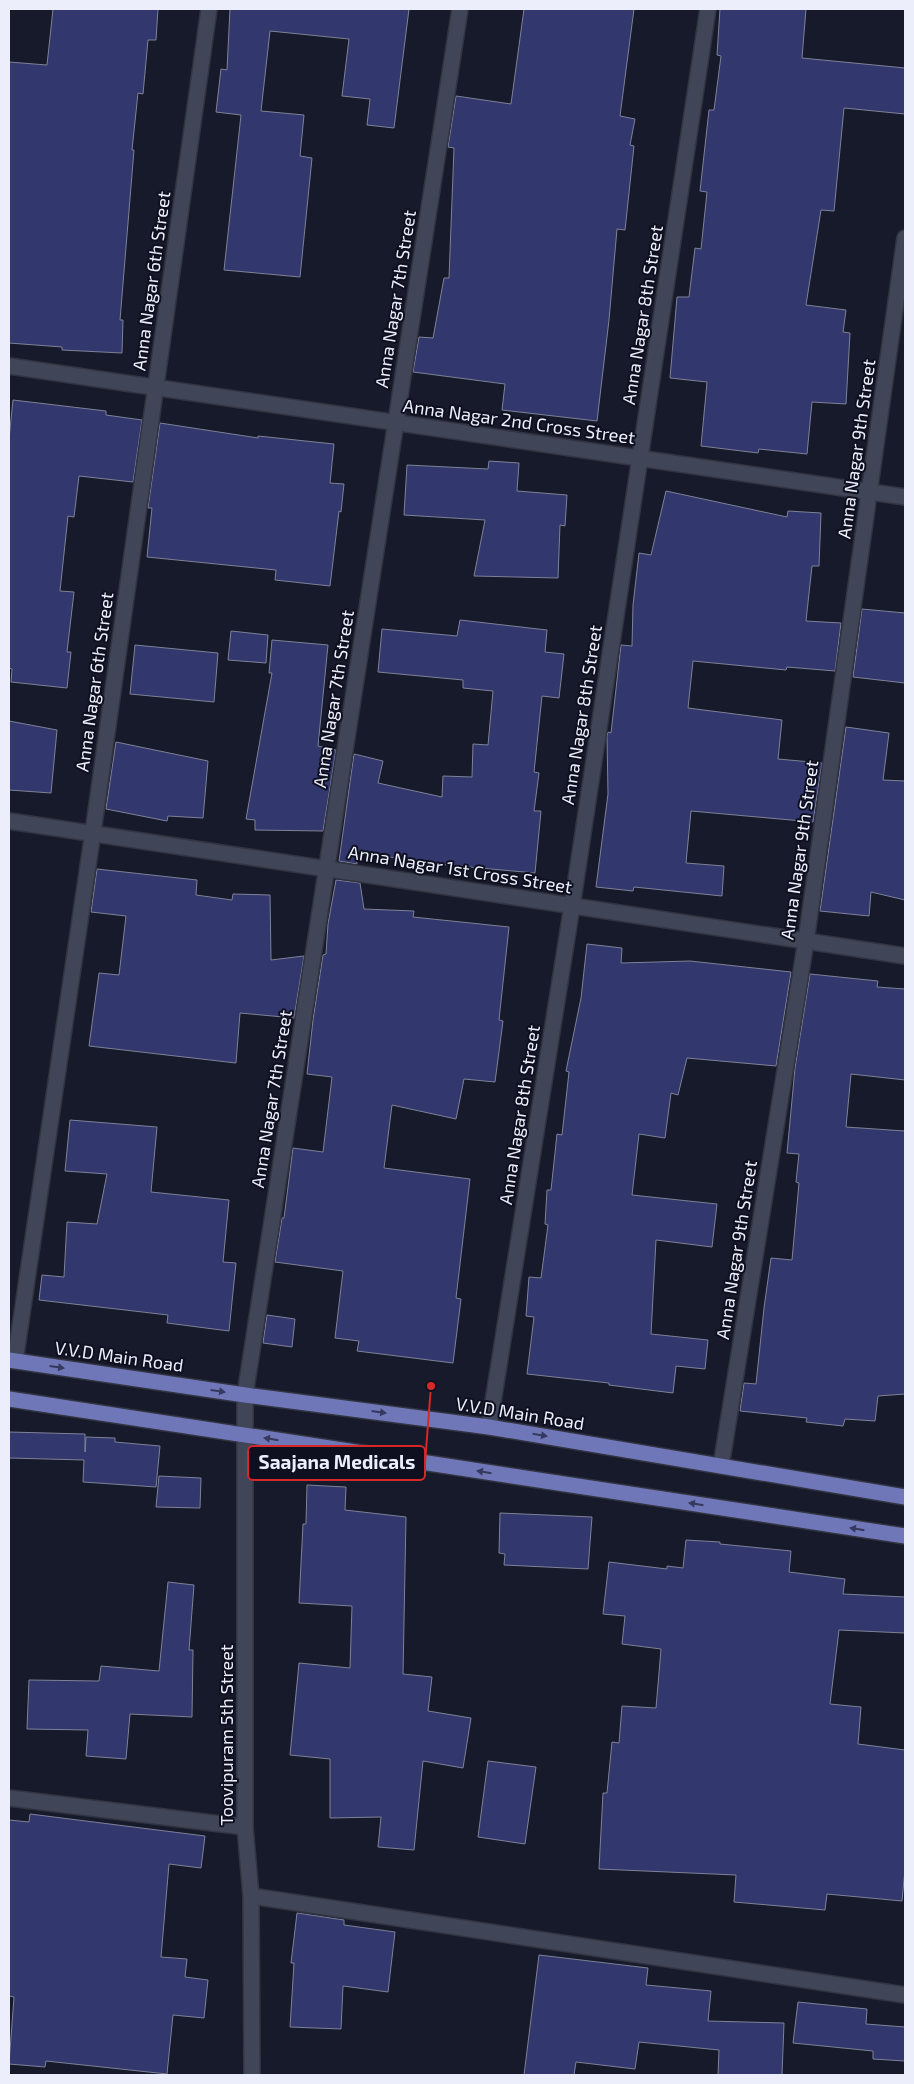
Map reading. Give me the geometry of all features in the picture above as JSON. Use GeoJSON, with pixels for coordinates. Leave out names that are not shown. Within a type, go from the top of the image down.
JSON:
{"type":"FeatureCollection","features":[{"type":"Feature","properties":{"kind":"main road","name":"V.V.D Main Road"},"geometry":{"type":"LineString","coordinates":[[12,1360],[245,1395],[489,1427],[905,1497]]}},
{"type":"Feature","properties":{"kind":"main road"},"geometry":{"type":"LineString","coordinates":[[9,1399],[905,1536]]}},
{"type":"Feature","properties":{"kind":"street","name":"Anna Nagar 6th Street"},"geometry":{"type":"LineString","coordinates":[[12,1360],[93,832],[209,9]]}},
{"type":"Feature","properties":{"kind":"street","name":"Anna Nagar 7th Street"},"geometry":{"type":"LineString","coordinates":[[245,1395],[460,9]]}},
{"type":"Feature","properties":{"kind":"street","name":"Anna Nagar 8th Street"},"geometry":{"type":"LineString","coordinates":[[489,1427],[572,906],[708,9]]}},
{"type":"Feature","properties":{"kind":"street","name":"Anna Nagar 9th Street"},"geometry":{"type":"LineString","coordinates":[[721,1466],[806,941],[905,238]]}},
{"type":"Feature","properties":{"kind":"street","name":"Anna Nagar 2nd Cross Street"},"geometry":{"type":"LineString","coordinates":[[9,366],[905,497]]}},
{"type":"Feature","properties":{"kind":"street","name":"Anna Nagar 1st Cross Street"},"geometry":{"type":"LineString","coordinates":[[9,821],[93,832],[905,956]]}},
{"type":"Feature","properties":{"kind":"street","name":"Toovipuram 5th Street"},"geometry":{"type":"LineString","coordinates":[[245,1395],[245,1827],[251,1896],[252,2075]]}},
{"type":"Feature","properties":{"kind":"street"},"geometry":{"type":"LineString","coordinates":[[9,1798],[245,1827]]}},
{"type":"Feature","properties":{"kind":"street"},"geometry":{"type":"LineString","coordinates":[[251,1896],[905,1996]]}},
{"type":"Feature","properties":{"kind":"building"},"geometry":{"type":"Polygon","coordinates":[[[53,9],[158,9],[156,40],[148,40],[143,94],[138,93],[132,150],[134,150],[120,320],[123,320],[122,353],[62,350],[62,347],[9,343],[9,62],[47,65],[53,9]]]}},
{"type":"Feature","properties":{"kind":"building"},"geometry":{"type":"Polygon","coordinates":[[[230,9],[409,9],[394,128],[367,125],[370,99],[342,96],[349,39],[270,31],[261,111],[304,115],[300,156],[312,158],[300,277],[224,270],[241,115],[216,112],[221,69],[227,70],[230,9]]]}},
{"type":"Feature","properties":{"kind":"building"},"geometry":{"type":"Polygon","coordinates":[[[524,9],[634,9],[620,116],[635,119],[630,145],[634,146],[625,230],[617,229],[597,421],[502,410],[505,384],[413,372],[419,337],[433,338],[444,278],[449,278],[454,148],[448,147],[456,96],[511,104],[524,9]]]}},
{"type":"Feature","properties":{"kind":"building"},"geometry":{"type":"Polygon","coordinates":[[[720,9],[806,9],[802,58],[905,68],[905,114],[844,108],[834,211],[821,210],[806,305],[846,310],[843,332],[850,333],[846,404],[812,402],[807,454],[759,449],[758,453],[701,446],[707,382],[670,378],[677,297],[689,297],[695,248],[701,249],[707,192],[700,191],[709,110],[714,110],[721,56],[717,55],[720,9]]]}},
{"type":"Feature","properties":{"kind":"building"},"geometry":{"type":"Polygon","coordinates":[[[13,400],[106,411],[106,415],[142,420],[133,482],[79,476],[74,517],[68,516],[60,591],[74,592],[67,652],[71,652],[67,688],[11,682],[12,669],[9,668],[9,439],[13,400]]]}},
{"type":"Feature","properties":{"kind":"building"},"geometry":{"type":"Polygon","coordinates":[[[160,423],[258,438],[258,436],[334,444],[330,483],[344,484],[330,586],[275,580],[276,570],[147,557],[152,508],[148,508],[160,423]]]}},
{"type":"Feature","properties":{"kind":"building"},"geometry":{"type":"Polygon","coordinates":[[[489,461],[519,463],[517,491],[567,495],[565,526],[560,525],[558,578],[474,576],[485,520],[404,515],[407,465],[488,469],[489,461]]]}},
{"type":"Feature","properties":{"kind":"building"},"geometry":{"type":"Polygon","coordinates":[[[666,491],[787,517],[788,511],[821,513],[819,566],[812,566],[806,621],[841,623],[835,671],[787,667],[786,670],[693,661],[688,708],[782,720],[778,759],[822,763],[813,822],[691,811],[686,863],[724,866],[722,896],[634,887],[633,891],[596,887],[608,794],[607,736],[608,732],[611,733],[621,645],[632,646],[633,605],[639,553],[651,555],[666,491]]]}},
{"type":"Feature","properties":{"kind":"building"},"geometry":{"type":"Polygon","coordinates":[[[862,609],[905,613],[905,683],[853,677],[862,609]]]}},
{"type":"Feature","properties":{"kind":"building"},"geometry":{"type":"Polygon","coordinates":[[[460,620],[547,630],[545,652],[564,654],[559,698],[542,696],[534,772],[539,773],[534,811],[541,811],[535,873],[436,865],[355,851],[357,864],[339,861],[354,754],[383,761],[378,783],[442,797],[443,776],[472,777],[473,744],[488,745],[493,691],[463,688],[463,680],[378,672],[382,629],[457,636],[460,620]]]}},
{"type":"Feature","properties":{"kind":"building"},"geometry":{"type":"Polygon","coordinates":[[[231,631],[268,635],[266,663],[228,660],[231,631]]]}},
{"type":"Feature","properties":{"kind":"building"},"geometry":{"type":"Polygon","coordinates":[[[272,640],[328,645],[318,746],[336,750],[323,831],[255,830],[255,820],[246,819],[272,673],[269,673],[272,640]]]}},
{"type":"Feature","properties":{"kind":"building"},"geometry":{"type":"Polygon","coordinates":[[[135,645],[218,653],[214,702],[130,694],[135,645]]]}},
{"type":"Feature","properties":{"kind":"building"},"geometry":{"type":"Polygon","coordinates":[[[9,721],[57,730],[51,793],[9,790],[9,721]]]}},
{"type":"Feature","properties":{"kind":"building"},"geometry":{"type":"Polygon","coordinates":[[[846,727],[889,733],[883,780],[905,781],[905,900],[871,892],[869,916],[820,911],[846,727]]]}},
{"type":"Feature","properties":{"kind":"building"},"geometry":{"type":"Polygon","coordinates":[[[116,742],[208,761],[203,818],[168,816],[167,821],[106,809],[116,742]]]}},
{"type":"Feature","properties":{"kind":"building"},"geometry":{"type":"Polygon","coordinates":[[[97,869],[197,880],[196,895],[232,900],[233,894],[270,895],[271,960],[304,956],[294,1018],[240,1013],[236,1063],[89,1046],[99,973],[119,975],[126,916],[91,912],[97,869]]]}},
{"type":"Feature","properties":{"kind":"building"},"geometry":{"type":"Polygon","coordinates":[[[336,880],[360,883],[364,909],[414,911],[413,917],[509,927],[499,1020],[503,1021],[495,1082],[464,1079],[456,1119],[392,1105],[384,1168],[470,1179],[456,1298],[461,1299],[453,1363],[357,1351],[359,1341],[335,1338],[343,1271],[275,1262],[282,1218],[284,1218],[293,1148],[323,1152],[332,1077],[307,1074],[313,1020],[323,955],[326,954],[328,924],[336,880]]]}},
{"type":"Feature","properties":{"kind":"building"},"geometry":{"type":"Polygon","coordinates":[[[587,944],[622,948],[621,963],[690,961],[791,972],[776,1066],[687,1058],[678,1095],[671,1093],[665,1138],[639,1134],[632,1195],[717,1204],[712,1247],[656,1240],[651,1334],[708,1340],[705,1369],[676,1366],[673,1393],[609,1385],[609,1383],[527,1374],[534,1317],[526,1316],[529,1277],[541,1278],[548,1225],[545,1224],[547,1190],[551,1190],[557,1134],[562,1135],[569,1072],[566,1071],[581,998],[587,944]]]}},
{"type":"Feature","properties":{"kind":"building"},"geometry":{"type":"Polygon","coordinates":[[[810,974],[878,981],[877,987],[905,989],[905,1080],[851,1074],[846,1127],[905,1131],[905,1394],[878,1396],[875,1421],[845,1419],[843,1426],[806,1422],[807,1418],[740,1411],[744,1383],[756,1384],[771,1258],[792,1260],[799,1183],[796,1182],[799,1154],[787,1153],[795,1068],[810,974]]]}},
{"type":"Feature","properties":{"kind":"building"},"geometry":{"type":"Polygon","coordinates":[[[70,1120],[157,1127],[151,1192],[229,1200],[223,1262],[236,1263],[229,1331],[167,1323],[168,1315],[39,1300],[42,1275],[64,1277],[67,1222],[97,1224],[107,1174],[65,1171],[70,1120]]]}},
{"type":"Feature","properties":{"kind":"building"},"geometry":{"type":"Polygon","coordinates":[[[267,1315],[295,1319],[292,1347],[263,1343],[267,1315]]]}},
{"type":"Feature","properties":{"kind":"building"},"geometry":{"type":"Polygon","coordinates":[[[9,1432],[85,1434],[85,1452],[86,1437],[115,1438],[115,1442],[160,1446],[156,1487],[83,1482],[84,1460],[9,1458],[9,1432]]]}},
{"type":"Feature","properties":{"kind":"building"},"geometry":{"type":"Polygon","coordinates":[[[159,1476],[201,1478],[200,1508],[156,1507],[159,1476]]]}},
{"type":"Feature","properties":{"kind":"building"},"geometry":{"type":"Polygon","coordinates":[[[307,1485],[346,1487],[345,1510],[406,1517],[403,1674],[432,1677],[428,1711],[471,1718],[463,1768],[423,1761],[414,1850],[378,1847],[381,1817],[330,1818],[330,1759],[290,1755],[299,1663],[350,1668],[352,1606],[299,1603],[303,1524],[306,1524],[307,1485]]]}},
{"type":"Feature","properties":{"kind":"building"},"geometry":{"type":"Polygon","coordinates":[[[500,1513],[592,1517],[588,1569],[504,1565],[505,1554],[499,1553],[500,1513]]]}},
{"type":"Feature","properties":{"kind":"building"},"geometry":{"type":"Polygon","coordinates":[[[686,1540],[720,1542],[720,1544],[791,1551],[789,1572],[845,1579],[843,1594],[905,1597],[905,1633],[839,1630],[830,1704],[861,1707],[858,1744],[905,1750],[905,1869],[902,1901],[827,1894],[825,1910],[734,1902],[736,1875],[599,1869],[603,1793],[607,1793],[612,1742],[619,1743],[622,1706],[656,1708],[661,1649],[622,1644],[625,1616],[603,1614],[609,1562],[667,1569],[667,1566],[683,1568],[686,1540]]]}},
{"type":"Feature","properties":{"kind":"building"},"geometry":{"type":"Polygon","coordinates":[[[168,1582],[194,1585],[189,1650],[193,1650],[192,1717],[130,1714],[126,1759],[86,1756],[88,1730],[27,1729],[29,1680],[99,1681],[101,1666],[159,1671],[168,1582]]]}},
{"type":"Feature","properties":{"kind":"building"},"geometry":{"type":"Polygon","coordinates":[[[488,1761],[536,1767],[525,1844],[478,1837],[488,1761]]]}},
{"type":"Feature","properties":{"kind":"building"},"geometry":{"type":"Polygon","coordinates":[[[30,1814],[205,1836],[201,1868],[169,1864],[161,1957],[187,1959],[185,1977],[208,1980],[204,2018],[173,2015],[167,2074],[46,2061],[45,2067],[9,2064],[14,1997],[9,1996],[9,1820],[29,1822],[30,1814]]]}},
{"type":"Feature","properties":{"kind":"building"},"geometry":{"type":"Polygon","coordinates":[[[297,1913],[344,1920],[344,1925],[395,1932],[388,1992],[343,1986],[341,2029],[290,2027],[294,1963],[291,1963],[297,1913]]]}},
{"type":"Feature","properties":{"kind":"building"},"geometry":{"type":"Polygon","coordinates":[[[539,1955],[648,1968],[646,1985],[711,1991],[708,2021],[784,2023],[782,2075],[718,2075],[719,2050],[639,2042],[635,2069],[576,2062],[574,2075],[524,2075],[539,1955]]]}},
{"type":"Feature","properties":{"kind":"building"},"geometry":{"type":"Polygon","coordinates":[[[798,2002],[867,2009],[866,2024],[905,2027],[905,2061],[873,2059],[873,2051],[793,2043],[798,2002]]]}},
{"type":"Feature","properties":{"kind":"place","name":"Saajana Medicals"},"geometry":{"type":"Point","coordinates":[431,1386]}}]}
